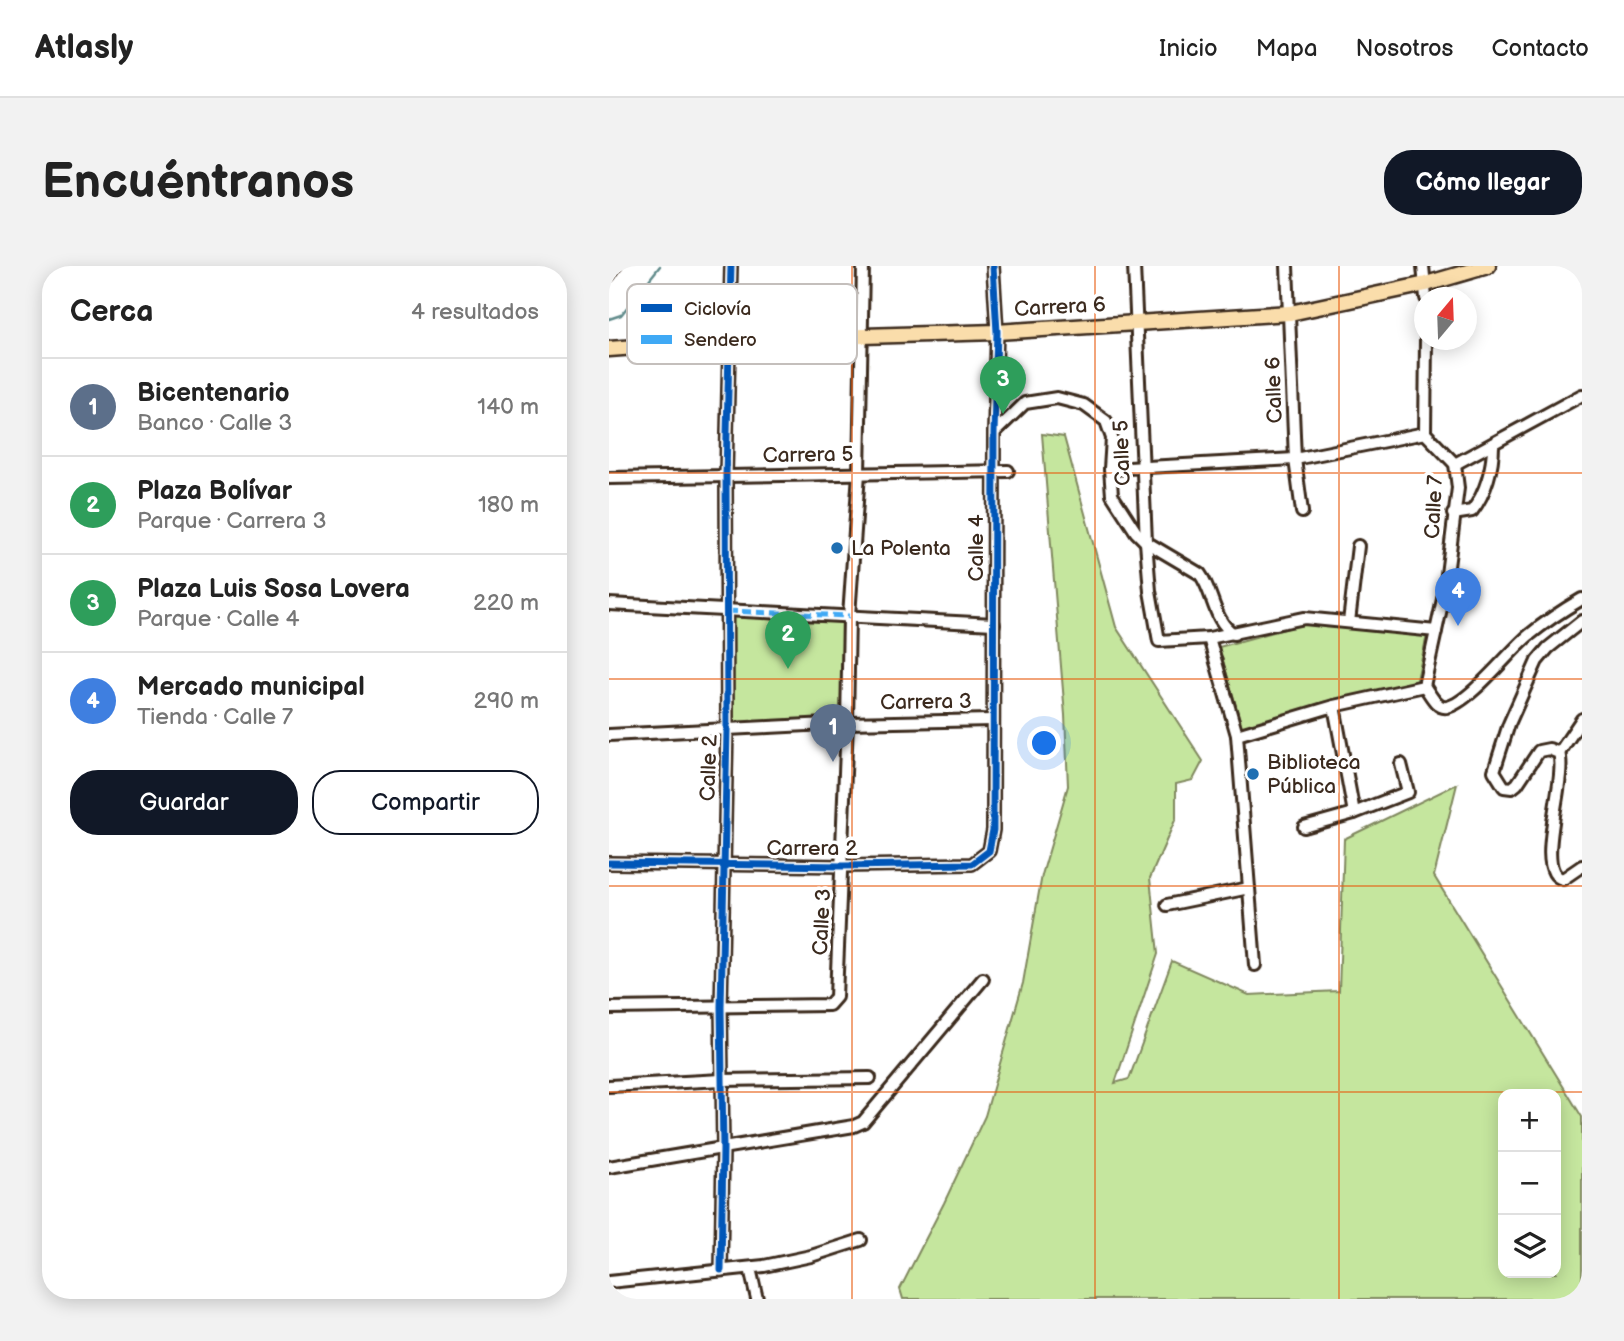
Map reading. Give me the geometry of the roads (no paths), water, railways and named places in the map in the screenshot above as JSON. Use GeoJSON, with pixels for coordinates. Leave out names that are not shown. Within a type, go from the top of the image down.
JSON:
{"type":"FeatureCollection","features":[{"type":"Feature","properties":{"kind":"main road","name":"Carrera 6"},"geometry":{"type":"LineString","coordinates":[[1436,287],[1489,266]]}},
{"type":"Feature","properties":{"kind":"main road","name":"Carrera 6"},"geometry":{"type":"LineString","coordinates":[[857,336],[997,332],[1290,313],[1414,293]]}},
{"type":"Feature","properties":{"kind":"main road","name":"Carrera 6"},"geometry":{"type":"LineString","coordinates":[[609,349],[627,348]]}},
{"type":"Feature","properties":{"kind":"street"},"geometry":{"type":"LineString","coordinates":[[609,275],[615,266]]}},
{"type":"Feature","properties":{"kind":"street","name":"Calle 2"},"geometry":{"type":"LineString","coordinates":[[731,266],[731,284]]}},
{"type":"Feature","properties":{"kind":"street","name":"Calle 3"},"geometry":{"type":"LineString","coordinates":[[721,1007],[829,1005],[836,997],[849,616],[859,474],[863,266]]}},
{"type":"Feature","properties":{"kind":"street","name":"Calle 4"},"geometry":{"type":"LineString","coordinates":[[993,266],[997,332],[994,433],[993,830]]}},
{"type":"Feature","properties":{"kind":"street","name":"Calle 5"},"geometry":{"type":"LineString","coordinates":[[1134,266],[1146,542],[1158,639],[1162,642],[1209,638]]}},
{"type":"Feature","properties":{"kind":"street","name":"Calle 6"},"geometry":{"type":"LineString","coordinates":[[1287,266],[1295,459],[1302,512]]}},
{"type":"Feature","properties":{"kind":"street"},"geometry":{"type":"LineString","coordinates":[[1423,266],[1426,287]]}},
{"type":"Feature","properties":{"kind":"street"},"geometry":{"type":"LineString","coordinates":[[1110,469],[1295,459],[1425,433],[1426,350]]}},
{"type":"Feature","properties":{"kind":"street","name":"Calle 2"},"geometry":{"type":"LineString","coordinates":[[721,1270],[721,1007],[727,730],[726,475],[729,364]]}},
{"type":"Feature","properties":{"kind":"street"},"geometry":{"type":"LineString","coordinates":[[1455,464],[1582,395]]}},
{"type":"Feature","properties":{"kind":"street"},"geometry":{"type":"LineString","coordinates":[[994,433],[1025,403],[1057,398],[1084,405],[1106,421],[1112,438],[1112,495],[1136,532],[1146,542],[1200,573],[1206,581],[1220,621],[1234,634]]}},
{"type":"Feature","properties":{"kind":"street","name":"Calle 7"},"geometry":{"type":"LineString","coordinates":[[1424,686],[1445,590],[1458,488],[1455,464],[1425,433]]}},
{"type":"Feature","properties":{"kind":"street"},"geometry":{"type":"LineString","coordinates":[[1453,514],[1472,511],[1481,499],[1493,455],[1493,445]]}},
{"type":"Feature","properties":{"kind":"street","name":"Carrera 5"},"geometry":{"type":"LineString","coordinates":[[609,478],[1008,471]]}},
{"type":"Feature","properties":{"kind":"street"},"geometry":{"type":"LineString","coordinates":[[1349,622],[1358,546]]}},
{"type":"Feature","properties":{"kind":"street"},"geometry":{"type":"LineString","coordinates":[[1237,735],[1333,706],[1424,686],[1438,705],[1444,708],[1450,706],[1472,693],[1505,657],[1529,636],[1582,599]]}},
{"type":"Feature","properties":{"kind":"street"},"geometry":{"type":"LineString","coordinates":[[609,604],[994,624]]}},
{"type":"Feature","properties":{"kind":"street"},"geometry":{"type":"LineString","coordinates":[[1255,965],[1237,735],[1209,638],[1304,618],[1436,631]]}},
{"type":"Feature","properties":{"kind":"street"},"geometry":{"type":"LineString","coordinates":[[1582,621],[1548,648],[1537,661],[1509,724],[1494,771],[1504,787],[1512,788],[1539,751],[1549,749],[1559,753],[1562,761],[1561,779],[1552,832],[1550,867],[1553,874],[1563,879],[1582,866]]}},
{"type":"Feature","properties":{"kind":"street"},"geometry":{"type":"LineString","coordinates":[[1333,706],[1355,813]]}},
{"type":"Feature","properties":{"kind":"street"},"geometry":{"type":"LineString","coordinates":[[1559,753],[1582,719]]}},
{"type":"Feature","properties":{"kind":"street","name":"Carrera 3"},"geometry":{"type":"LineString","coordinates":[[609,735],[847,723],[992,720]]}},
{"type":"Feature","properties":{"kind":"street"},"geometry":{"type":"LineString","coordinates":[[1304,827],[1355,813],[1408,792],[1401,764]]}},
{"type":"Feature","properties":{"kind":"street","name":"Carrera 2"},"geometry":{"type":"LineString","coordinates":[[609,863],[723,866],[972,864],[989,851],[993,830]]}},
{"type":"Feature","properties":{"kind":"street"},"geometry":{"type":"LineString","coordinates":[[1167,905],[1249,888]]}},
{"type":"Feature","properties":{"kind":"street"},"geometry":{"type":"LineString","coordinates":[[609,1167],[854,1126],[863,1122],[983,979]]}},
{"type":"Feature","properties":{"kind":"street"},"geometry":{"type":"LineString","coordinates":[[609,1008],[721,1007]]}},
{"type":"Feature","properties":{"kind":"street"},"geometry":{"type":"LineString","coordinates":[[609,1086],[722,1080],[870,1079]]}},
{"type":"Feature","properties":{"kind":"street"},"geometry":{"type":"LineString","coordinates":[[609,1282],[750,1268],[811,1256],[862,1240]]}},
{"type":"Feature","properties":{"kind":"street"},"geometry":{"type":"LineString","coordinates":[[750,1268],[757,1299]]}},
{"type":"Feature","properties":{"kind":"waterway"},"geometry":{"type":"LineString","coordinates":[[646,284],[660,266]]}},
{"type":"Feature","properties":{"kind":"waterway"},"geometry":{"type":"LineString","coordinates":[[609,319],[621,315],[627,307]]}},
{"type":"Feature","properties":{"kind":"place","name":"Plaza Luis Sosa Lovera"},"geometry":{"type":"Point","coordinates":[1003,414]}},
{"type":"Feature","properties":{"kind":"place","name":"La Polenta"},"geometry":{"type":"Point","coordinates":[837,548]}},
{"type":"Feature","properties":{"kind":"place","name":"Mercado municipal"},"geometry":{"type":"Point","coordinates":[1458,626]}},
{"type":"Feature","properties":{"kind":"place","name":"Plaza Bolívar"},"geometry":{"type":"Point","coordinates":[788,669]}},
{"type":"Feature","properties":{"kind":"place","name":"Bicentenario"},"geometry":{"type":"Point","coordinates":[833,762]}},
{"type":"Feature","properties":{"kind":"place","name":"Biblioteca Pública"},"geometry":{"type":"Point","coordinates":[1253,774]}}]}
